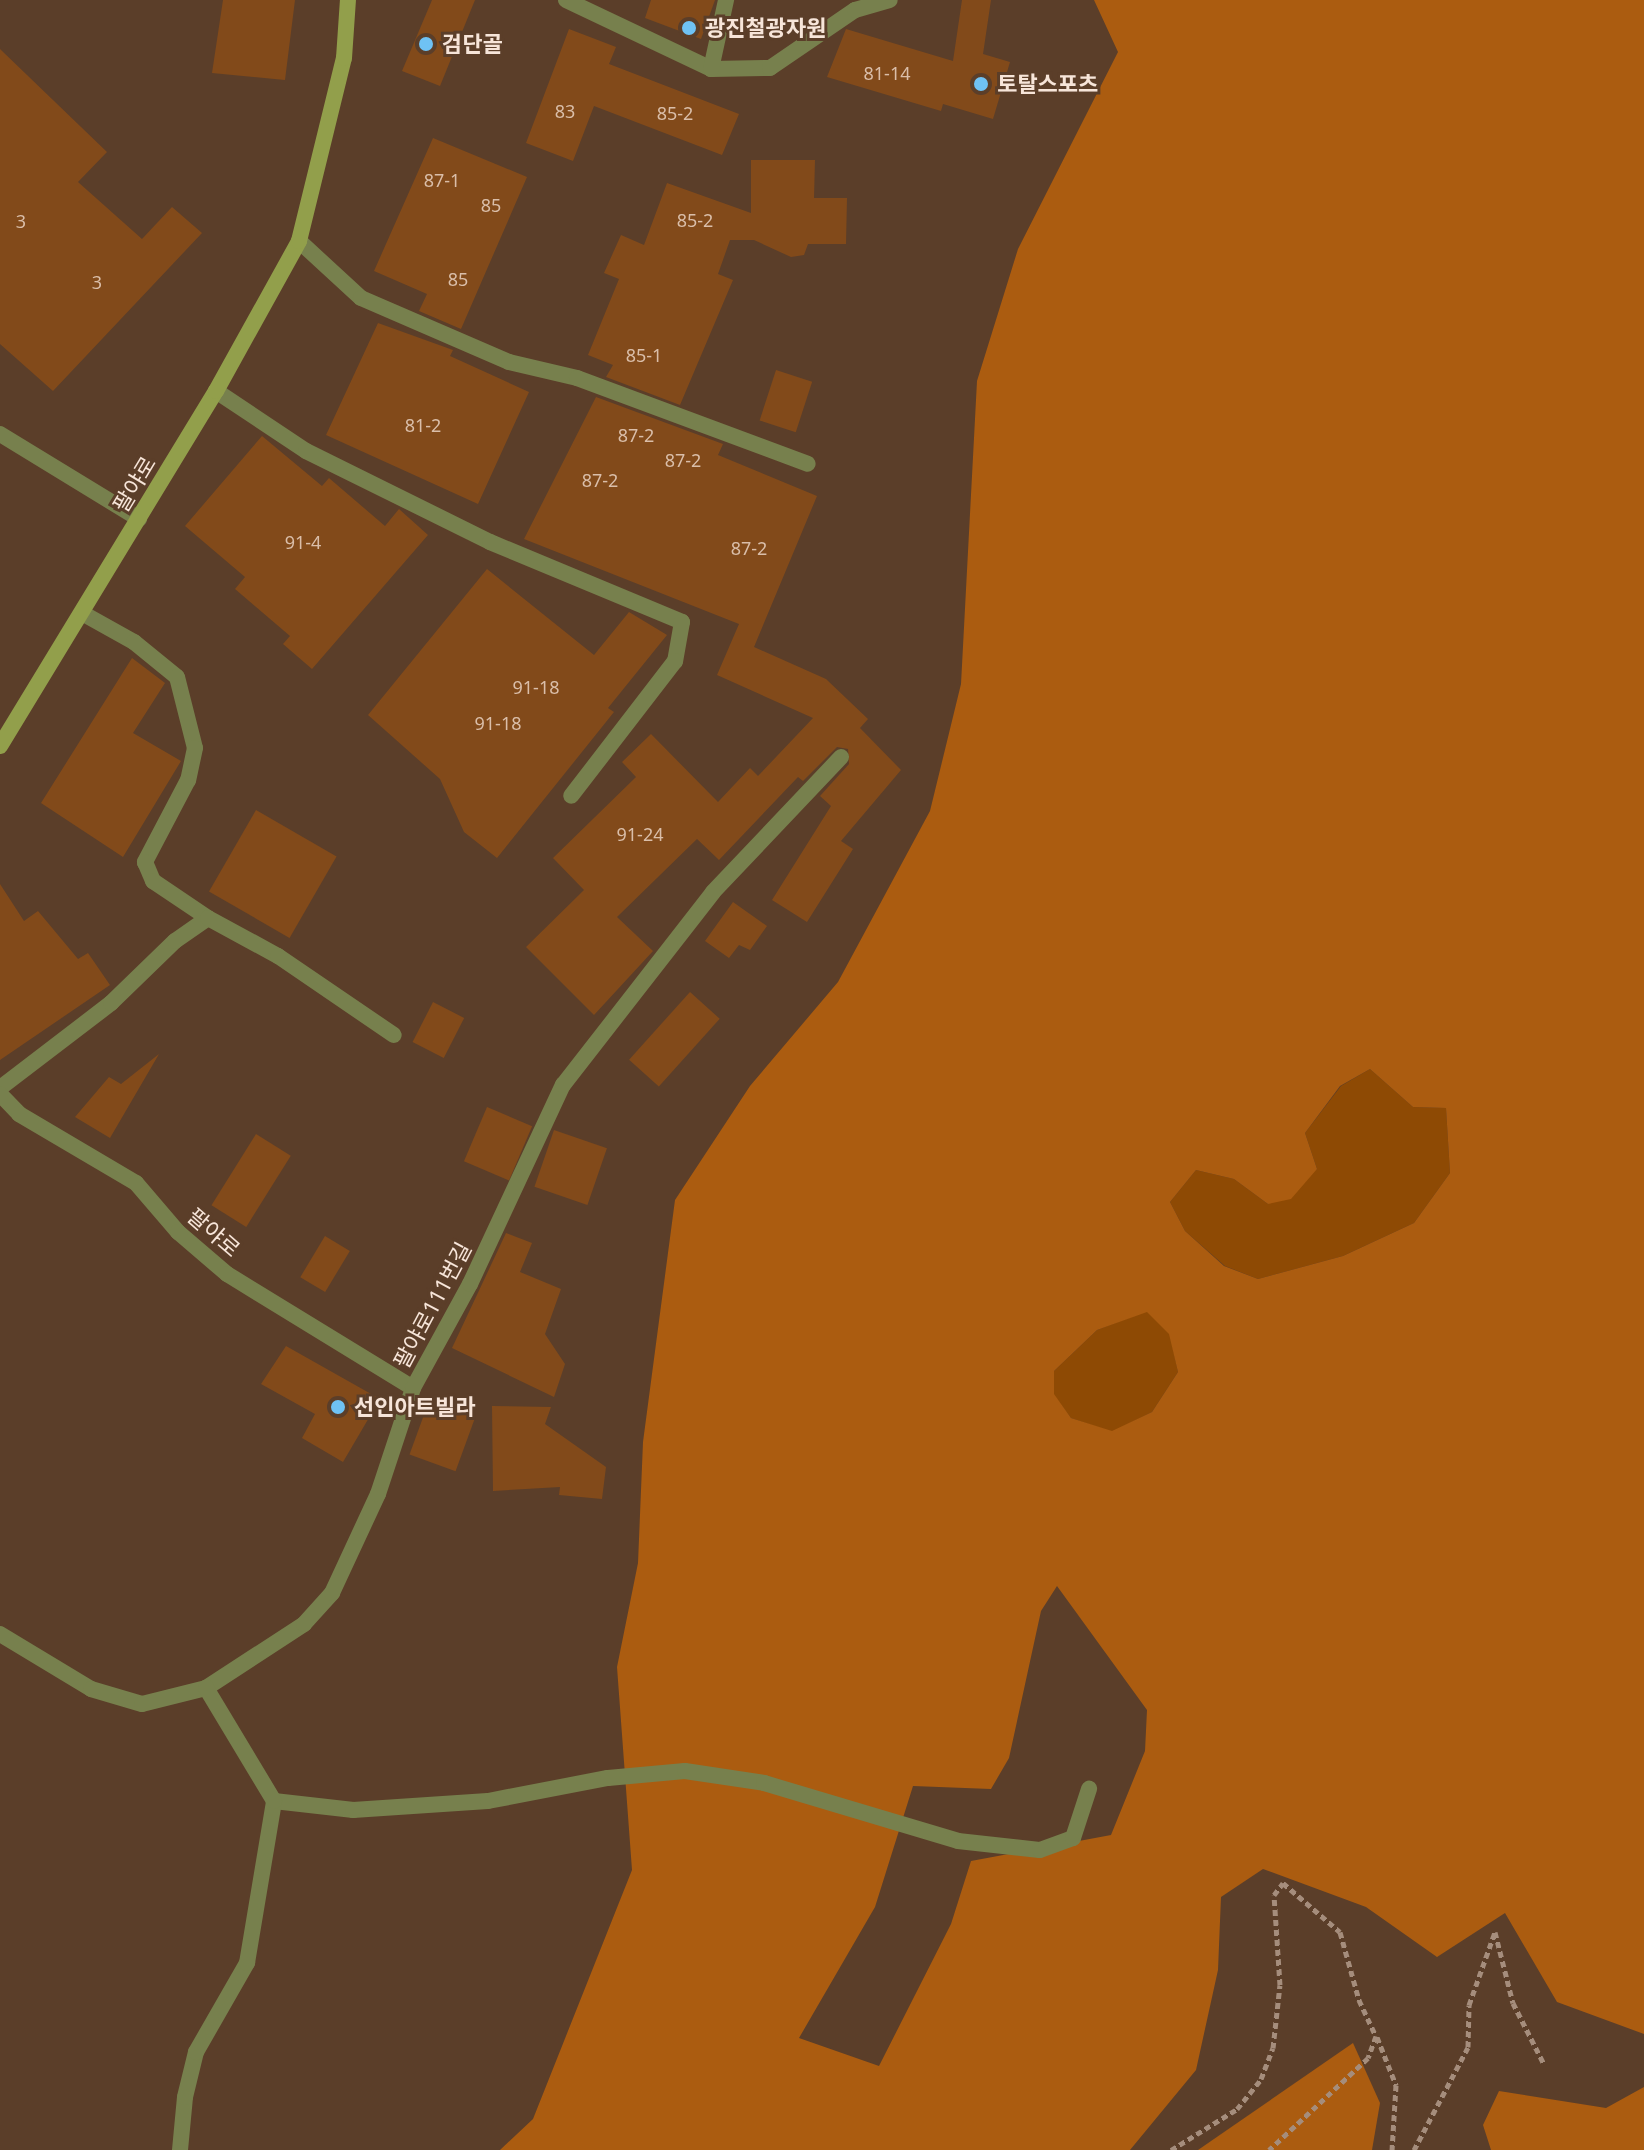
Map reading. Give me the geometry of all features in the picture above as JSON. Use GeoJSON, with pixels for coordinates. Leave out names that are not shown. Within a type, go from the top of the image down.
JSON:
{"type":"FeatureCollection","features":[{"type":"Feature","properties":{"kind":"street","name":"팔야로"},"geometry":{"type":"LineString","coordinates":[[0,746],[216,391],[299,241],[344,58],[348,0]]}},
{"type":"Feature","properties":{"kind":"lane"},"geometry":{"type":"LineString","coordinates":[[566,0],[711,69],[770,68],[855,10],[890,0]]}},
{"type":"Feature","properties":{"kind":"lane"},"geometry":{"type":"LineString","coordinates":[[711,69],[726,0]]}},
{"type":"Feature","properties":{"kind":"lane"},"geometry":{"type":"LineString","coordinates":[[299,241],[361,298],[509,362],[577,378],[808,464]]}},
{"type":"Feature","properties":{"kind":"lane"},"geometry":{"type":"LineString","coordinates":[[216,391],[306,451],[490,542],[682,622],[675,661],[571,796]]}},
{"type":"Feature","properties":{"kind":"lane"},"geometry":{"type":"LineString","coordinates":[[0,434],[139,519]]}},
{"type":"Feature","properties":{"kind":"lane"},"geometry":{"type":"LineString","coordinates":[[82,613],[134,642],[177,677],[195,748],[188,780],[145,862],[153,881],[208,918],[278,956],[394,1035]]}},
{"type":"Feature","properties":{"kind":"lane","name":"팔야로111번길"},"geometry":{"type":"LineString","coordinates":[[0,1634],[91,1689],[142,1704],[206,1688],[304,1624],[332,1593],[378,1494],[413,1388],[470,1284],[563,1085],[713,892],[841,757]]}},
{"type":"Feature","properties":{"kind":"lane"},"geometry":{"type":"LineString","coordinates":[[0,1088],[111,1003],[175,941],[208,918]]}},
{"type":"Feature","properties":{"kind":"lane","name":"팔야로"},"geometry":{"type":"LineString","coordinates":[[0,1094],[19,1114],[136,1183],[178,1232],[227,1274],[413,1388]]}},
{"type":"Feature","properties":{"kind":"lane"},"geometry":{"type":"LineString","coordinates":[[180,2150],[185,2097],[196,2052],[247,1963],[274,1801],[206,1688]]}},
{"type":"Feature","properties":{"kind":"lane"},"geometry":{"type":"LineString","coordinates":[[274,1801],[353,1810],[488,1801],[608,1778],[685,1771],[764,1783],[958,1841],[1040,1850],[1073,1838],[1089,1789]]}},
{"type":"Feature","properties":{"kind":"path"},"geometry":{"type":"LineString","coordinates":[[1171,2150],[1237,2109],[1261,2079],[1273,2048],[1280,1985],[1274,1895],[1283,1883],[1340,1932],[1359,2000],[1396,2085],[1392,2150]]}},
{"type":"Feature","properties":{"kind":"path"},"geometry":{"type":"LineString","coordinates":[[1414,2150],[1468,2047],[1469,2005],[1495,1932],[1513,2003],[1544,2064]]}},
{"type":"Feature","properties":{"kind":"path"},"geometry":{"type":"LineString","coordinates":[[1269,2150],[1368,2058],[1376,2036]]}},
{"type":"Feature","properties":{"kind":"shaded area"},"geometry":{"type":"Polygon","coordinates":[[[1094,0],[1644,0],[1644,2034],[1557,2002],[1505,1913],[1437,1957],[1366,1907],[1263,1869],[1221,1897],[1218,1970],[1196,2070],[1130,2150],[500,2150],[533,2119],[632,1870],[617,1667],[638,1563],[643,1442],[675,1200],[750,1086],[838,982],[930,811],[961,684],[977,381],[1018,249],[1118,52],[1094,0]],[[1370,1069],[1340,1086],[1305,1133],[1317,1169],[1291,1199],[1268,1204],[1234,1179],[1196,1170],[1170,1202],[1185,1231],[1224,1266],[1258,1279],[1343,1256],[1414,1223],[1450,1173],[1446,1108],[1413,1107],[1370,1069]],[[1147,1312],[1097,1330],[1054,1371],[1054,1394],[1071,1418],[1112,1431],[1152,1412],[1178,1372],[1169,1334],[1147,1312]],[[1057,1586],[1041,1611],[1009,1758],[991,1789],[913,1786],[875,1907],[799,2038],[879,2066],[951,1924],[971,1861],[1111,1835],[1145,1751],[1147,1710],[1057,1586]]]}},
{"type":"Feature","properties":{"kind":"shaded area"},"geometry":{"type":"Polygon","coordinates":[[[1370,1069],[1413,1107],[1446,1108],[1450,1173],[1414,1223],[1343,1256],[1258,1279],[1225,1266],[1185,1231],[1170,1202],[1196,1170],[1234,1179],[1268,1204],[1317,1169],[1305,1133],[1341,1086],[1370,1069]]]}},
{"type":"Feature","properties":{"kind":"shaded area"},"geometry":{"type":"Polygon","coordinates":[[[1147,1311],[1170,1334],[1178,1372],[1152,1412],[1112,1432],[1071,1418],[1053,1394],[1054,1371],[1097,1330],[1147,1311]]]}},
{"type":"Feature","properties":{"kind":"shaded area"},"geometry":{"type":"Polygon","coordinates":[[[1353,2043],[1380,2103],[1372,2150],[1198,2150],[1353,2043]]]}},
{"type":"Feature","properties":{"kind":"shaded area"},"geometry":{"type":"Polygon","coordinates":[[[1644,2087],[1644,2150],[1491,2150],[1483,2125],[1499,2091],[1606,2108],[1644,2087]]]}},
{"type":"Feature","properties":{"kind":"building"},"geometry":{"type":"Polygon","coordinates":[[[223,0],[295,0],[285,80],[212,73],[223,0]]]}},
{"type":"Feature","properties":{"kind":"building"},"geometry":{"type":"Polygon","coordinates":[[[432,0],[475,0],[440,86],[402,71],[432,0]]]}},
{"type":"Feature","properties":{"kind":"building","name":"광진철광자원"},"geometry":{"type":"Polygon","coordinates":[[[651,0],[715,0],[701,39],[645,18],[651,0]]]}},
{"type":"Feature","properties":{"kind":"building"},"geometry":{"type":"Polygon","coordinates":[[[962,0],[991,0],[983,54],[1010,62],[993,119],[943,104],[941,111],[827,77],[846,29],[953,61],[962,0]]]}},
{"type":"Feature","properties":{"kind":"building"},"geometry":{"type":"Polygon","coordinates":[[[569,29],[616,47],[609,64],[739,114],[722,155],[594,106],[573,161],[526,143],[569,29]]]}},
{"type":"Feature","properties":{"kind":"building"},"geometry":{"type":"Polygon","coordinates":[[[0,49],[107,152],[78,182],[142,239],[172,207],[202,233],[53,391],[0,344],[0,49]]]}},
{"type":"Feature","properties":{"kind":"building"},"geometry":{"type":"Polygon","coordinates":[[[433,138],[527,177],[461,329],[419,311],[427,294],[374,271],[433,138]]]}},
{"type":"Feature","properties":{"kind":"building"},"geometry":{"type":"Polygon","coordinates":[[[751,160],[815,160],[814,198],[847,198],[846,244],[808,244],[804,255],[791,257],[754,240],[730,240],[718,274],[733,280],[680,405],[606,377],[613,365],[588,355],[619,279],[604,273],[621,235],[644,245],[667,183],[751,213],[751,160]]]}},
{"type":"Feature","properties":{"kind":"building"},"geometry":{"type":"Polygon","coordinates":[[[378,323],[453,350],[450,356],[529,392],[478,504],[326,435],[378,323]]]}},
{"type":"Feature","properties":{"kind":"building"},"geometry":{"type":"Polygon","coordinates":[[[776,370],[812,382],[796,432],[760,420],[776,370]]]}},
{"type":"Feature","properties":{"kind":"building"},"geometry":{"type":"Polygon","coordinates":[[[596,397],[723,444],[718,455],[817,496],[754,647],[826,679],[868,719],[860,728],[901,770],[841,841],[853,849],[807,922],[772,900],[831,806],[820,796],[849,764],[848,749],[837,747],[803,781],[798,777],[719,860],[697,839],[617,917],[653,951],[594,1015],[526,947],[584,890],[553,858],[636,777],[622,762],[651,734],[718,802],[750,768],[758,776],[813,718],[717,675],[739,624],[524,539],[596,397]]]}},
{"type":"Feature","properties":{"kind":"building"},"geometry":{"type":"Polygon","coordinates":[[[262,436],[322,486],[329,478],[385,526],[399,509],[428,535],[312,669],[283,644],[290,636],[235,589],[245,577],[185,526],[262,436]]]}},
{"type":"Feature","properties":{"kind":"building"},"geometry":{"type":"Polygon","coordinates":[[[487,569],[594,655],[629,612],[667,635],[608,708],[614,712],[497,858],[464,832],[440,779],[368,715],[487,569]]]}},
{"type":"Feature","properties":{"kind":"building"},"geometry":{"type":"Polygon","coordinates":[[[132,658],[165,683],[133,733],[181,761],[123,857],[41,803],[132,658]]]}},
{"type":"Feature","properties":{"kind":"building"},"geometry":{"type":"Polygon","coordinates":[[[256,810],[337,856],[290,938],[209,891],[256,810]]]}},
{"type":"Feature","properties":{"kind":"building"},"geometry":{"type":"Polygon","coordinates":[[[0,884],[24,921],[38,911],[78,959],[88,953],[110,985],[0,1060],[0,884]]]}},
{"type":"Feature","properties":{"kind":"building"},"geometry":{"type":"Polygon","coordinates":[[[733,902],[767,926],[750,950],[739,945],[729,958],[705,941],[733,902]]]}},
{"type":"Feature","properties":{"kind":"building"},"geometry":{"type":"Polygon","coordinates":[[[690,992],[720,1019],[659,1086],[629,1060],[690,992]]]}},
{"type":"Feature","properties":{"kind":"building"},"geometry":{"type":"Polygon","coordinates":[[[433,1002],[464,1018],[444,1058],[413,1042],[433,1002]]]}},
{"type":"Feature","properties":{"kind":"building"},"geometry":{"type":"Polygon","coordinates":[[[159,1054],[110,1138],[75,1117],[109,1077],[121,1084],[159,1054]]]}},
{"type":"Feature","properties":{"kind":"building"},"geometry":{"type":"Polygon","coordinates":[[[487,1107],[532,1126],[509,1180],[464,1161],[487,1107]]]}},
{"type":"Feature","properties":{"kind":"building"},"geometry":{"type":"Polygon","coordinates":[[[554,1130],[607,1148],[587,1205],[534,1187],[554,1130]]]}},
{"type":"Feature","properties":{"kind":"building"},"geometry":{"type":"Polygon","coordinates":[[[256,1134],[291,1156],[246,1227],[211,1205],[256,1134]]]}},
{"type":"Feature","properties":{"kind":"building"},"geometry":{"type":"Polygon","coordinates":[[[506,1233],[532,1243],[520,1272],[561,1289],[545,1334],[565,1364],[554,1397],[452,1348],[506,1233]]]}},
{"type":"Feature","properties":{"kind":"building"},"geometry":{"type":"Polygon","coordinates":[[[325,1236],[350,1251],[325,1292],[300,1277],[325,1236]]]}},
{"type":"Feature","properties":{"kind":"building","name":"선인아트빌라"},"geometry":{"type":"Polygon","coordinates":[[[286,1346],[380,1399],[343,1462],[302,1438],[315,1414],[261,1384],[286,1346]]]}},
{"type":"Feature","properties":{"kind":"building"},"geometry":{"type":"Polygon","coordinates":[[[429,1401],[475,1418],[456,1471],[410,1455],[429,1401]]]}},
{"type":"Feature","properties":{"kind":"building"},"geometry":{"type":"Polygon","coordinates":[[[492,1406],[551,1407],[545,1424],[606,1467],[602,1499],[559,1495],[560,1487],[493,1491],[492,1406]]]}},
{"type":"Feature","properties":{"kind":"place","name":"광진철광자원"},"geometry":{"type":"Point","coordinates":[689,28]}},
{"type":"Feature","properties":{"kind":"place","name":"검단골"},"geometry":{"type":"Point","coordinates":[426,44]}},
{"type":"Feature","properties":{"kind":"place","name":"토탈스포츠"},"geometry":{"type":"Point","coordinates":[981,84]}},
{"type":"Feature","properties":{"kind":"place","name":"선인아트빌라"},"geometry":{"type":"Point","coordinates":[338,1407]}}]}
